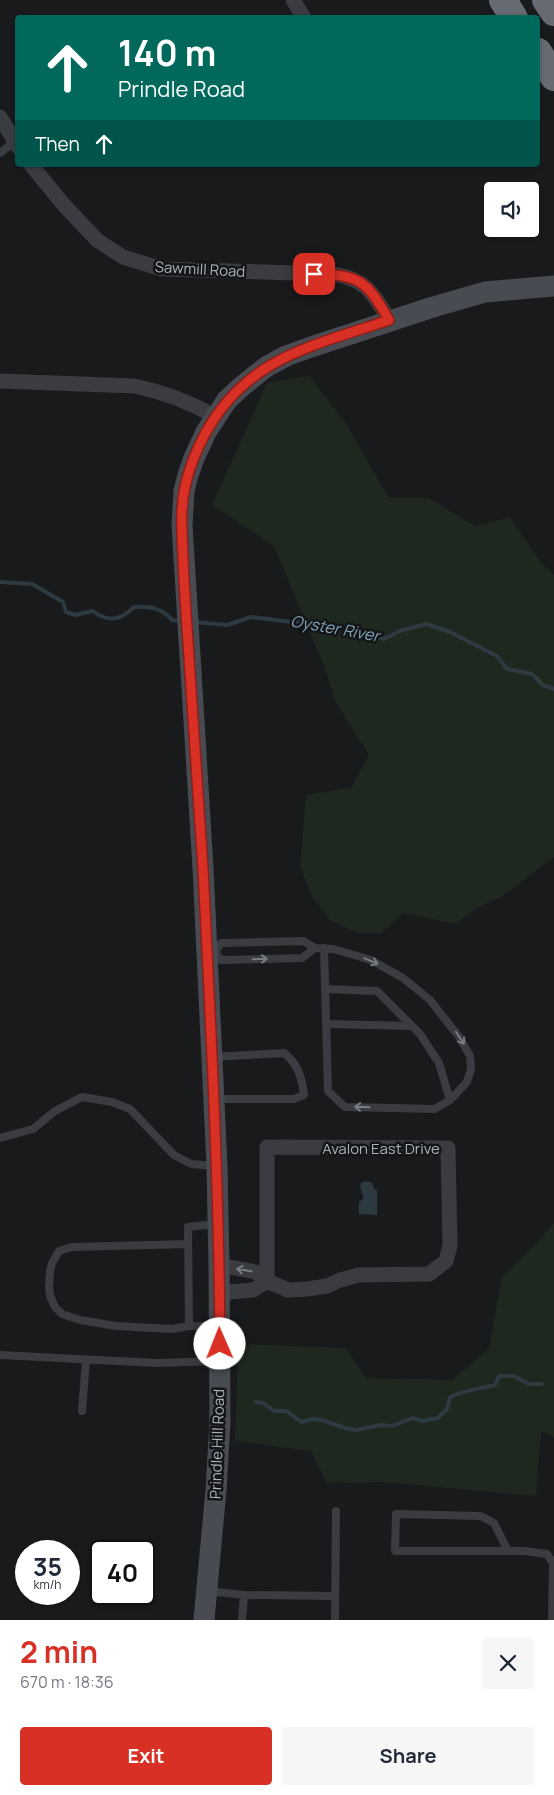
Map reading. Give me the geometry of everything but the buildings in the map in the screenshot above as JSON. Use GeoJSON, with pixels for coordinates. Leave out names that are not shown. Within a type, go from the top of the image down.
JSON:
{"type":"FeatureCollection","features":[{"type":"Feature","properties":{"kind":"highway"},"geometry":{"type":"LineString","coordinates":[[503,0],[512,15]]}},
{"type":"Feature","properties":{"kind":"highway"},"geometry":{"type":"LineString","coordinates":[[546,0],[554,12]]}},
{"type":"Feature","properties":{"kind":"highway"},"geometry":{"type":"LineString","coordinates":[[540,55],[554,77]]}},
{"type":"Feature","properties":{"kind":"street"},"geometry":{"type":"LineString","coordinates":[[293,0],[302,15]]}},
{"type":"Feature","properties":{"kind":"street"},"geometry":{"type":"LineString","coordinates":[[0,118],[15,143]]}},
{"type":"Feature","properties":{"kind":"street","name":"Sawmill Road"},"geometry":{"type":"LineString","coordinates":[[33,167],[63,204],[97,240],[123,258],[162,269],[333,274],[346,276],[357,280],[369,289],[389,320]]}},
{"type":"Feature","properties":{"kind":"street","name":"Prindle Hill Road"},"geometry":{"type":"LineString","coordinates":[[204,1620],[220,1423],[219,1265],[211,1057],[211,952],[188,643],[182,525],[184,491],[194,458],[227,400],[266,367],[301,351],[389,320],[485,292],[554,286]]}},
{"type":"Feature","properties":{"kind":"street"},"geometry":{"type":"LineString","coordinates":[[0,380],[134,386],[156,390],[194,404],[216,417]]}},
{"type":"Feature","properties":{"kind":"street","name":"Avalon East Drive"},"geometry":{"type":"LineString","coordinates":[[219,1265],[256,1272],[267,1281],[288,1290],[326,1286],[340,1280],[359,1276],[429,1274],[435,1271],[446,1261],[450,1246],[448,1148],[267,1147],[267,1281]]}},
{"type":"Feature","properties":{"kind":"street"},"geometry":{"type":"LineString","coordinates":[[219,1293],[253,1290],[267,1281]]}},
{"type":"Feature","properties":{"kind":"lane"},"geometry":{"type":"LineString","coordinates":[[0,153],[15,146]]}},
{"type":"Feature","properties":{"kind":"lane"},"geometry":{"type":"LineString","coordinates":[[315,948],[302,958],[221,960],[211,952],[221,943],[303,941],[315,948],[324,948],[371,960],[403,978],[430,1000],[460,1038],[470,1056],[471,1069],[467,1082],[450,1100],[435,1109],[344,1106],[328,1091],[324,948]]}},
{"type":"Feature","properties":{"kind":"lane"},"geometry":{"type":"LineString","coordinates":[[325,989],[378,991],[420,1034],[439,1063],[450,1100]]}},
{"type":"Feature","properties":{"kind":"lane"},"geometry":{"type":"LineString","coordinates":[[327,1024],[412,1026]]}},
{"type":"Feature","properties":{"kind":"lane"},"geometry":{"type":"LineString","coordinates":[[211,1057],[284,1053],[293,1060],[302,1075],[304,1094],[294,1099],[213,1094]]}},
{"type":"Feature","properties":{"kind":"lane"},"geometry":{"type":"LineString","coordinates":[[0,1138],[33,1129],[55,1111],[82,1097],[112,1102],[130,1109],[174,1155],[191,1164],[216,1166]]}},
{"type":"Feature","properties":{"kind":"lane"},"geometry":{"type":"LineString","coordinates":[[189,1326],[188,1227],[218,1224]]}},
{"type":"Feature","properties":{"kind":"lane"},"geometry":{"type":"LineString","coordinates":[[188,1244],[72,1247],[62,1249],[55,1256],[52,1263],[49,1287],[52,1302],[58,1311],[70,1317],[116,1326],[172,1329],[189,1326],[220,1326]]}},
{"type":"Feature","properties":{"kind":"lane"},"geometry":{"type":"LineString","coordinates":[[0,1355],[158,1363],[220,1361]]}},
{"type":"Feature","properties":{"kind":"lane"},"geometry":{"type":"LineString","coordinates":[[82,1411],[86,1360]]}},
{"type":"Feature","properties":{"kind":"lane"},"geometry":{"type":"LineString","coordinates":[[334,1620],[336,1510]]}},
{"type":"Feature","properties":{"kind":"lane"},"geometry":{"type":"LineString","coordinates":[[508,1551],[494,1523],[481,1516],[396,1514],[395,1551],[508,1551],[547,1554],[553,1563],[552,1620]]}},
{"type":"Feature","properties":{"kind":"lane"},"geometry":{"type":"LineString","coordinates":[[207,1591],[244,1595],[335,1596]]}},
{"type":"Feature","properties":{"kind":"lane"},"geometry":{"type":"LineString","coordinates":[[242,1620],[244,1595]]}},
{"type":"Feature","properties":{"kind":"shaded area"},"geometry":{"type":"Polygon","coordinates":[[[309,376],[345,422],[389,498],[429,498],[475,526],[510,517],[542,564],[554,575],[554,857],[503,896],[477,908],[455,924],[403,913],[382,933],[357,933],[330,920],[313,898],[300,867],[306,795],[351,788],[369,755],[336,703],[325,668],[274,546],[212,505],[267,383],[309,376]]]}},
{"type":"Feature","properties":{"kind":"shaded area"},"geometry":{"type":"Polygon","coordinates":[[[366,1181],[372,1183],[374,1189],[377,1190],[377,1215],[359,1214],[359,1202],[364,1198],[360,1187],[361,1183],[366,1181]]]}},
{"type":"Feature","properties":{"kind":"shaded area"},"geometry":{"type":"Polygon","coordinates":[[[554,1223],[554,1437],[541,1431],[536,1496],[383,1482],[327,1483],[311,1451],[235,1441],[238,1344],[346,1348],[366,1378],[452,1380],[489,1349],[502,1277],[539,1241],[554,1223]]]}},
{"type":"Feature","properties":{"kind":"waterway","name":"Oyster River"},"geometry":{"type":"LineString","coordinates":[[0,582],[32,584],[63,602],[66,612],[75,615],[93,611],[104,617],[114,618],[124,615],[134,607],[145,607],[160,610],[172,620],[180,621]]}},
{"type":"Feature","properties":{"kind":"waterway","name":"Oyster River"},"geometry":{"type":"LineString","coordinates":[[195,622],[227,625],[251,617],[292,622],[314,621],[344,627],[384,639],[400,631],[426,624],[450,632],[497,656],[507,669],[532,674],[543,685],[554,689]]}},
{"type":"Feature","properties":{"kind":"waterway"},"geometry":{"type":"LineString","coordinates":[[256,1402],[263,1403],[274,1411],[287,1411],[301,1422],[313,1419],[322,1420],[356,1430],[381,1425],[392,1426],[412,1418],[422,1421],[438,1418],[447,1409],[450,1397],[495,1385],[499,1376],[514,1376],[529,1384],[542,1384]]}},
{"type":"Feature","properties":{"kind":"route"},"geometry":{"type":"LineString","coordinates":[[220,1344],[216,1166],[203,868],[184,580],[182,525],[184,491],[194,458],[206,432],[227,400],[241,387],[266,367],[286,356],[389,320],[374,293],[357,280],[333,274],[314,274]]}}]}
